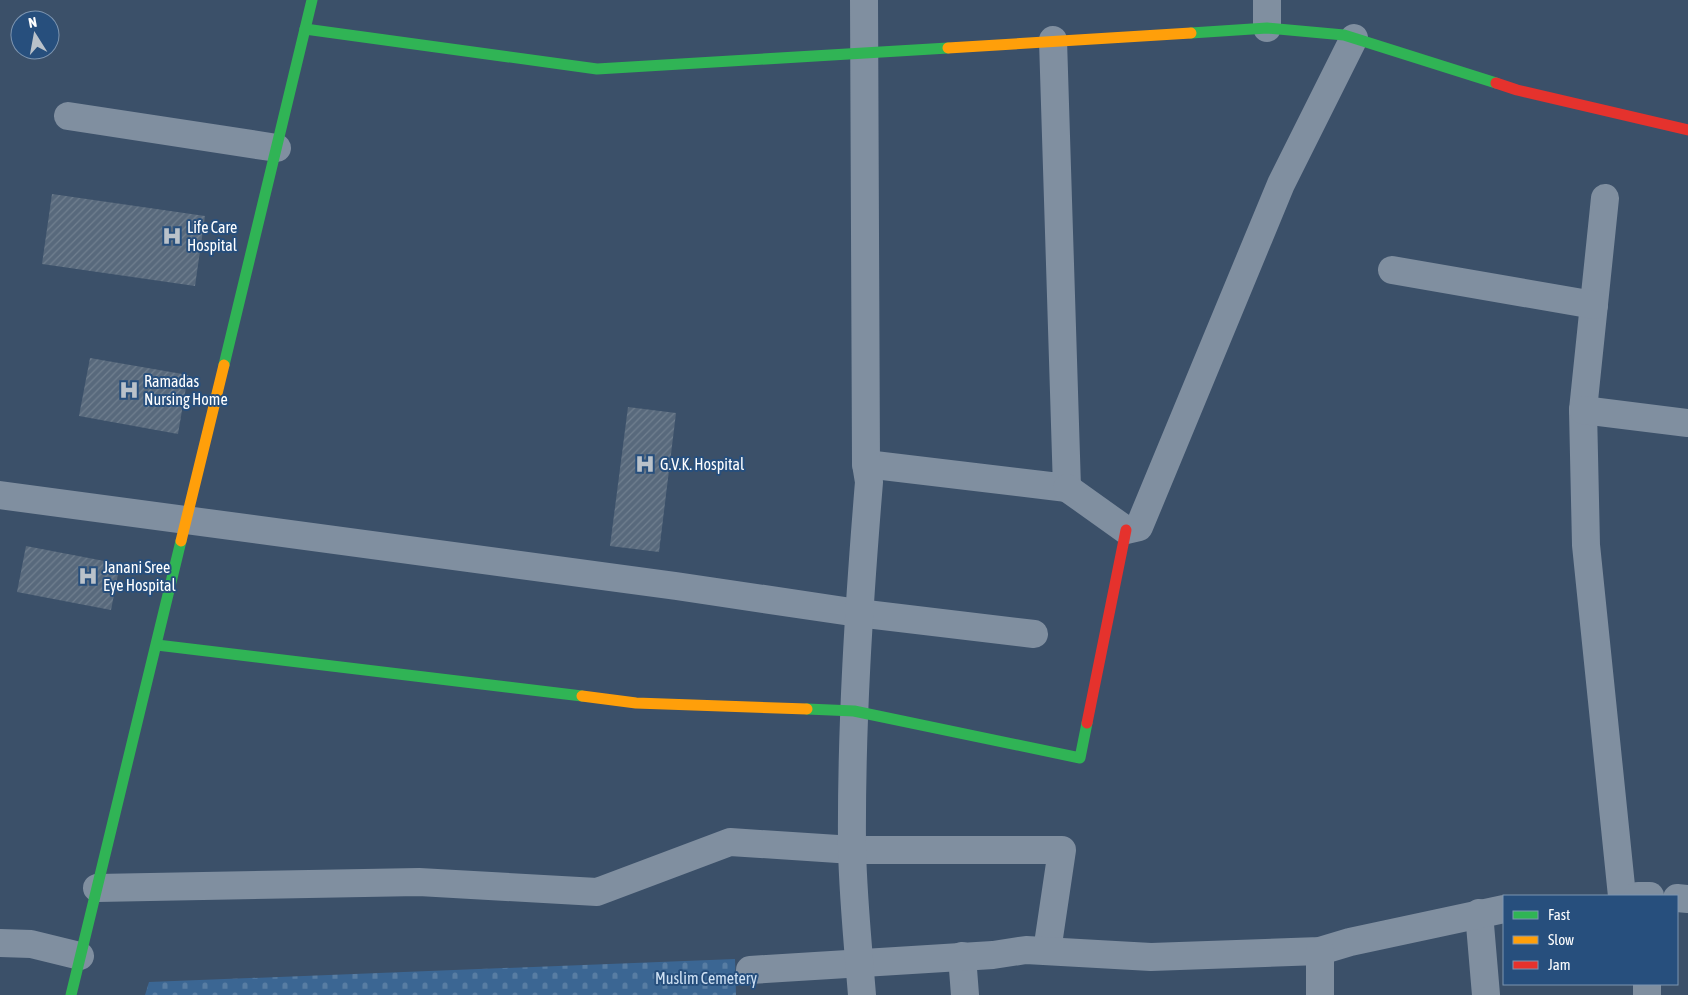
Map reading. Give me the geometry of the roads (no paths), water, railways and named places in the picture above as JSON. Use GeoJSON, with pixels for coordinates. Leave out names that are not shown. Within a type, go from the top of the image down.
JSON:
{"type":"FeatureCollection","features":[{"type":"Feature","properties":{"kind":"street"},"geometry":{"type":"LineString","coordinates":[[72,995],[312,0]]}},
{"type":"Feature","properties":{"kind":"street"},"geometry":{"type":"LineString","coordinates":[[862,995],[852,850],[854,711],[858,613],[869,482],[866,464],[864,0]]}},
{"type":"Feature","properties":{"kind":"street"},"geometry":{"type":"LineString","coordinates":[[1267,0],[1267,28]]}},
{"type":"Feature","properties":{"kind":"street"},"geometry":{"type":"LineString","coordinates":[[305,30],[597,69],[1267,28],[1344,35],[1517,90],[1688,130]]}},
{"type":"Feature","properties":{"kind":"street"},"geometry":{"type":"LineString","coordinates":[[866,464],[1068,488],[1126,530],[1139,527],[1281,184],[1354,38]]}},
{"type":"Feature","properties":{"kind":"street"},"geometry":{"type":"LineString","coordinates":[[1053,40],[1068,488]]}},
{"type":"Feature","properties":{"kind":"street"},"geometry":{"type":"LineString","coordinates":[[68,116],[277,148]]}},
{"type":"Feature","properties":{"kind":"street"},"geometry":{"type":"LineString","coordinates":[[1605,198],[1583,410],[1586,545],[1622,895]]}},
{"type":"Feature","properties":{"kind":"street"},"geometry":{"type":"LineString","coordinates":[[1392,270],[1594,305]]}},
{"type":"Feature","properties":{"kind":"street"},"geometry":{"type":"LineString","coordinates":[[1583,410],[1688,422]]}},
{"type":"Feature","properties":{"kind":"street"},"geometry":{"type":"LineString","coordinates":[[0,496],[187,519],[666,584],[858,613],[1034,634]]}},
{"type":"Feature","properties":{"kind":"street"},"geometry":{"type":"LineString","coordinates":[[157,645],[636,703],[854,711],[1080,758],[1126,530]]}},
{"type":"Feature","properties":{"kind":"street"},"geometry":{"type":"LineString","coordinates":[[97,888],[419,882],[597,892],[730,842],[852,850],[1062,850],[1047,951]]}},
{"type":"Feature","properties":{"kind":"street"},"geometry":{"type":"LineString","coordinates":[[750,970],[993,954],[1026,950],[1151,957],[1320,951],[1350,942],[1492,911],[1486,995]]}},
{"type":"Feature","properties":{"kind":"street"},"geometry":{"type":"LineString","coordinates":[[0,943],[31,944],[80,956]]}},
{"type":"Feature","properties":{"kind":"street"},"geometry":{"type":"LineString","coordinates":[[1320,951],[1320,995]]}},
{"type":"Feature","properties":{"kind":"street"},"geometry":{"type":"LineString","coordinates":[[962,956],[965,995]]}},
{"type":"Feature","properties":{"kind":"place","name":"Life Care Hospital"},"geometry":{"type":"Point","coordinates":[172,236]}},
{"type":"Feature","properties":{"kind":"place","name":"Ramadas Nursing Home"},"geometry":{"type":"Point","coordinates":[129,390]}},
{"type":"Feature","properties":{"kind":"place","name":"G.V.K. Hospital"},"geometry":{"type":"Point","coordinates":[645,464]}},
{"type":"Feature","properties":{"kind":"place","name":"Janani Sree Eye Hospital"},"geometry":{"type":"Point","coordinates":[88,576]}},
{"type":"Feature","properties":{"kind":"park label","name":"Muslim Cemetery"},"geometry":{"type":"Point","coordinates":[706,978]}}]}
